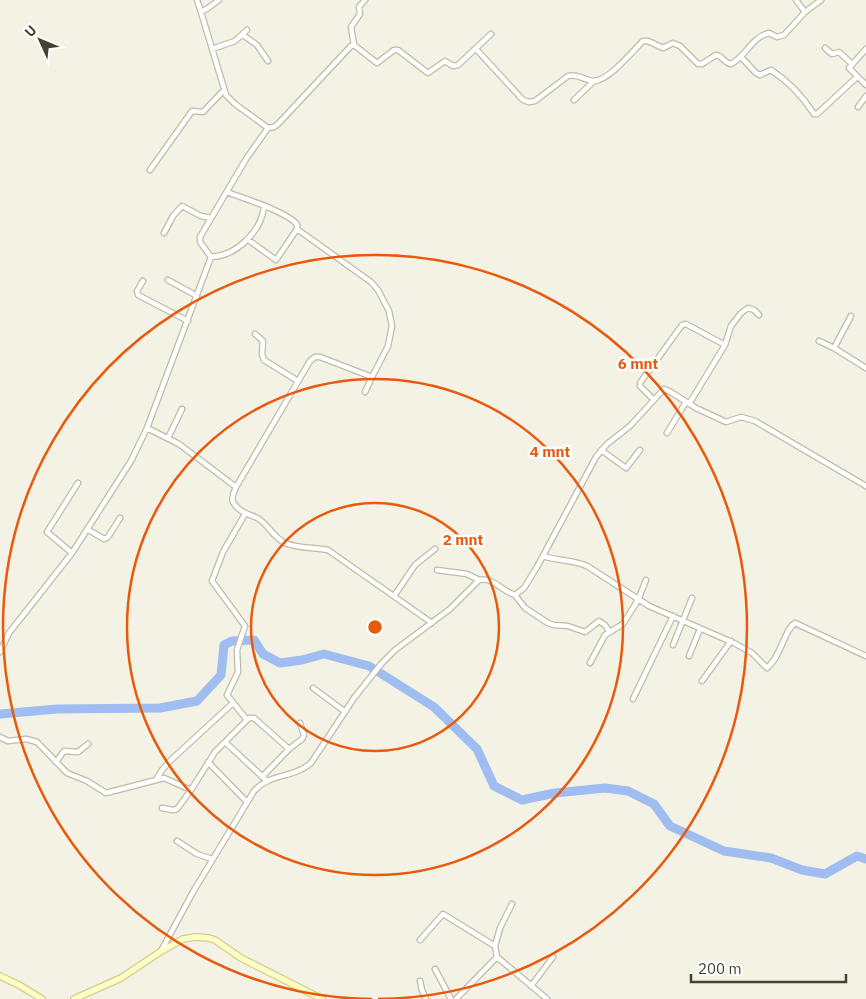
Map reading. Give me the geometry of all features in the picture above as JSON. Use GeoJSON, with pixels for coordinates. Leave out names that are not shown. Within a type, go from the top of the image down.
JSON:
{"type":"FeatureCollection","features":[{"type":"Feature","properties":{"kind":"street"},"geometry":{"type":"LineString","coordinates":[[196,0],[224,90],[229,99],[268,128]]}},
{"type":"Feature","properties":{"kind":"street"},"geometry":{"type":"LineString","coordinates":[[201,12],[219,0]]}},
{"type":"Feature","properties":{"kind":"street"},"geometry":{"type":"LineString","coordinates":[[365,0],[359,7],[360,14],[351,27],[354,45],[377,63],[394,50],[398,50],[428,73],[444,61],[454,66],[458,65],[490,34]]}},
{"type":"Feature","properties":{"kind":"street"},"geometry":{"type":"LineString","coordinates":[[796,0],[805,12]]}},
{"type":"Feature","properties":{"kind":"street"},"geometry":{"type":"LineString","coordinates":[[574,100],[594,81],[604,78],[643,41],[648,41],[663,48],[673,44],[680,46],[698,64],[702,64],[716,55],[722,57],[727,64],[731,64],[741,57],[755,40],[761,36],[769,33],[777,37],[784,35],[817,1]]}},
{"type":"Feature","properties":{"kind":"street"},"geometry":{"type":"LineString","coordinates":[[212,49],[232,43],[243,35],[246,30]]}},
{"type":"Feature","properties":{"kind":"street"},"geometry":{"type":"LineString","coordinates":[[243,35],[257,46],[268,61]]}},
{"type":"Feature","properties":{"kind":"street"},"geometry":{"type":"LineString","coordinates":[[212,256],[200,240],[246,159],[268,128],[278,124],[347,49],[354,45]]}},
{"type":"Feature","properties":{"kind":"street"},"geometry":{"type":"LineString","coordinates":[[825,48],[832,54],[839,51],[851,63]]}},
{"type":"Feature","properties":{"kind":"street"},"geometry":{"type":"LineString","coordinates":[[476,49],[520,96],[529,102],[535,101],[568,76],[573,75],[594,81]]}},
{"type":"Feature","properties":{"kind":"street"},"geometry":{"type":"LineString","coordinates":[[866,49],[851,63],[849,69],[866,85]]}},
{"type":"Feature","properties":{"kind":"street"},"geometry":{"type":"LineString","coordinates":[[741,57],[760,75],[771,70],[776,73],[798,93],[814,114],[817,114],[857,77]]}},
{"type":"Feature","properties":{"kind":"street"},"geometry":{"type":"LineString","coordinates":[[150,170],[192,111],[203,112],[224,90]]}},
{"type":"Feature","properties":{"kind":"street"},"geometry":{"type":"LineString","coordinates":[[858,107],[866,96]]}},
{"type":"Feature","properties":{"kind":"street"},"geometry":{"type":"LineString","coordinates":[[227,192],[293,220],[297,224],[297,229],[276,260],[247,239]]}},
{"type":"Feature","properties":{"kind":"street"},"geometry":{"type":"LineString","coordinates":[[164,233],[173,216],[182,206],[201,216],[211,218]]}},
{"type":"Feature","properties":{"kind":"street"},"geometry":{"type":"LineString","coordinates":[[212,256],[220,256],[232,252],[247,239],[263,215],[264,207]]}},
{"type":"Feature","properties":{"kind":"street"},"geometry":{"type":"LineString","coordinates":[[297,229],[371,282],[389,311],[392,326],[388,346],[364,392]]}},
{"type":"Feature","properties":{"kind":"street"},"geometry":{"type":"LineString","coordinates":[[0,652],[3,643],[72,552],[126,469],[146,428],[212,256]]}},
{"type":"Feature","properties":{"kind":"street"},"geometry":{"type":"LineString","coordinates":[[168,280],[196,296]]}},
{"type":"Feature","properties":{"kind":"street"},"geometry":{"type":"LineString","coordinates":[[143,281],[137,291],[138,295],[188,321]]}},
{"type":"Feature","properties":{"kind":"street"},"geometry":{"type":"LineString","coordinates":[[668,433],[725,345],[731,326],[744,310],[751,309],[759,315]]}},
{"type":"Feature","properties":{"kind":"street"},"geometry":{"type":"LineString","coordinates":[[834,348],[851,316]]}},
{"type":"Feature","properties":{"kind":"street"},"geometry":{"type":"LineString","coordinates":[[653,399],[640,384],[682,325],[686,324],[725,345]]}},
{"type":"Feature","properties":{"kind":"street"},"geometry":{"type":"LineString","coordinates":[[255,334],[263,341],[262,354],[264,360],[298,381]]}},
{"type":"Feature","properties":{"kind":"street"},"geometry":{"type":"LineString","coordinates":[[819,340],[866,368]]}},
{"type":"Feature","properties":{"kind":"street"},"geometry":{"type":"LineString","coordinates":[[372,377],[330,360],[315,357],[310,361],[236,488],[232,499],[234,504],[245,514],[259,519],[284,542],[302,548],[328,550],[432,623]]}},
{"type":"Feature","properties":{"kind":"street"},"geometry":{"type":"LineString","coordinates":[[515,595],[524,588],[543,556],[601,450],[630,426],[664,389],[726,422],[741,417],[750,418],[866,486]]}},
{"type":"Feature","properties":{"kind":"street"},"geometry":{"type":"LineString","coordinates":[[168,438],[182,409]]}},
{"type":"Feature","properties":{"kind":"street"},"geometry":{"type":"LineString","coordinates":[[146,428],[168,438],[194,454],[236,488]]}},
{"type":"Feature","properties":{"kind":"street"},"geometry":{"type":"LineString","coordinates":[[601,450],[626,468],[640,450]]}},
{"type":"Feature","properties":{"kind":"street"},"geometry":{"type":"LineString","coordinates":[[72,552],[46,532],[78,483]]}},
{"type":"Feature","properties":{"kind":"street"},"geometry":{"type":"LineString","coordinates":[[245,514],[223,552],[212,581],[245,626],[236,658],[238,672],[227,694],[247,720]]}},
{"type":"Feature","properties":{"kind":"street"},"geometry":{"type":"LineString","coordinates":[[87,529],[104,539],[108,537],[120,518]]}},
{"type":"Feature","properties":{"kind":"street"},"geometry":{"type":"LineString","coordinates":[[394,596],[415,565],[435,549]]}},
{"type":"Feature","properties":{"kind":"street"},"geometry":{"type":"LineString","coordinates":[[543,556],[582,564],[657,610],[730,641],[752,653],[767,668],[779,652],[790,628],[795,623],[866,656]]}},
{"type":"Feature","properties":{"kind":"street"},"geometry":{"type":"LineString","coordinates":[[437,570],[467,574],[479,580],[487,579],[515,595],[535,616],[554,625],[568,626],[585,632],[599,621],[605,624],[609,631]]}},
{"type":"Feature","properties":{"kind":"street"},"geometry":{"type":"LineString","coordinates":[[264,779],[298,771],[311,763],[344,711],[382,663],[395,650],[450,609],[479,580]]}},
{"type":"Feature","properties":{"kind":"street"},"geometry":{"type":"LineString","coordinates":[[590,663],[602,639],[609,631],[623,624],[638,600],[646,580]]}},
{"type":"Feature","properties":{"kind":"street"},"geometry":{"type":"LineString","coordinates":[[672,645],[692,598]]}},
{"type":"Feature","properties":{"kind":"street"},"geometry":{"type":"LineString","coordinates":[[633,699],[673,616]]}},
{"type":"Feature","properties":{"kind":"street"},"geometry":{"type":"LineString","coordinates":[[688,656],[700,629]]}},
{"type":"Feature","properties":{"kind":"street"},"geometry":{"type":"LineString","coordinates":[[702,681],[730,641]]}},
{"type":"Feature","properties":{"kind":"street"},"geometry":{"type":"LineString","coordinates":[[313,688],[344,711]]}},
{"type":"Feature","properties":{"kind":"street"},"geometry":{"type":"LineString","coordinates":[[156,780],[162,770],[172,760],[233,704]]}},
{"type":"Feature","properties":{"kind":"street"},"geometry":{"type":"LineString","coordinates":[[162,808],[173,810],[177,808],[191,790],[208,762],[225,742],[252,717],[289,749]]}},
{"type":"Feature","properties":{"kind":"street"},"geometry":{"type":"LineString","coordinates":[[160,952],[212,859],[254,791],[289,749],[302,739],[304,735],[300,723]]}},
{"type":"Feature","properties":{"kind":"street"},"geometry":{"type":"LineString","coordinates":[[0,737],[8,741],[26,739],[37,742],[70,775],[87,780],[106,793],[167,778],[191,790]]}},
{"type":"Feature","properties":{"kind":"street"},"geometry":{"type":"LineString","coordinates":[[225,742],[264,779]]}},
{"type":"Feature","properties":{"kind":"street"},"geometry":{"type":"LineString","coordinates":[[56,762],[64,751],[78,752],[88,744]]}},
{"type":"Feature","properties":{"kind":"street"},"geometry":{"type":"LineString","coordinates":[[208,762],[247,802]]}},
{"type":"Feature","properties":{"kind":"street"},"geometry":{"type":"LineString","coordinates":[[177,841],[197,854],[212,859]]}},
{"type":"Feature","properties":{"kind":"street"},"geometry":{"type":"LineString","coordinates":[[512,904],[500,928],[495,946],[497,957],[547,999]]}},
{"type":"Feature","properties":{"kind":"street"},"geometry":{"type":"LineString","coordinates":[[420,940],[443,914],[495,946]]}},
{"type":"Feature","properties":{"kind":"street"},"geometry":{"type":"LineString","coordinates":[[74,999],[121,978],[160,952],[188,937],[209,938],[241,958],[322,999]]}},
{"type":"Feature","properties":{"kind":"street"},"geometry":{"type":"LineString","coordinates":[[456,999],[497,957]]}},
{"type":"Feature","properties":{"kind":"street"},"geometry":{"type":"LineString","coordinates":[[531,986],[553,957]]}},
{"type":"Feature","properties":{"kind":"street"},"geometry":{"type":"LineString","coordinates":[[435,969],[451,999]]}},
{"type":"Feature","properties":{"kind":"street"},"geometry":{"type":"LineString","coordinates":[[0,976],[42,999]]}},
{"type":"Feature","properties":{"kind":"street"},"geometry":{"type":"LineString","coordinates":[[420,981],[426,999]]}},
{"type":"Feature","properties":{"kind":"waterway"},"geometry":{"type":"LineString","coordinates":[[0,714],[57,709],[160,708],[197,701],[221,675],[224,645],[232,641],[254,640],[263,654],[280,663],[324,654],[369,666],[434,707],[477,749],[494,786],[522,800],[555,793],[605,788],[628,791],[654,804],[670,826],[724,851],[771,858],[802,870],[825,874],[857,856],[866,859]]}}]}
